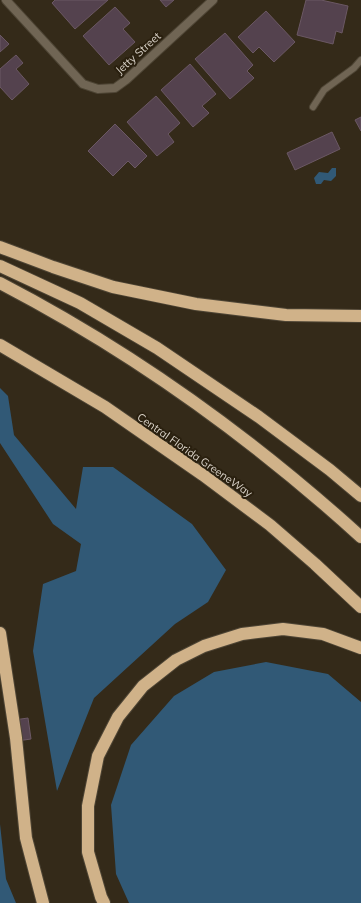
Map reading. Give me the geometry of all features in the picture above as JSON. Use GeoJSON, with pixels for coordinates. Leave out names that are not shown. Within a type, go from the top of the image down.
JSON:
{"type":"FeatureCollection","features":[{"type":"Feature","properties":{"kind":"highway"},"geometry":{"type":"LineString","coordinates":[[0,247],[113,287],[196,304],[286,315],[361,316]]}},
{"type":"Feature","properties":{"kind":"highway"},"geometry":{"type":"LineString","coordinates":[[0,266],[80,303],[158,348],[259,417],[330,470],[361,496]]}},
{"type":"Feature","properties":{"kind":"highway"},"geometry":{"type":"LineString","coordinates":[[0,283],[48,308],[114,348],[193,401],[289,474],[361,537]]}},
{"type":"Feature","properties":{"kind":"highway","name":"Central Florida GreeneWay"},"geometry":{"type":"LineString","coordinates":[[0,345],[105,407],[203,475],[270,525],[361,607]]}},
{"type":"Feature","properties":{"kind":"highway"},"geometry":{"type":"LineString","coordinates":[[104,903],[88,852],[88,806],[98,756],[118,717],[143,686],[176,660],[204,646],[242,634],[283,629],[323,634],[361,648]]}},
{"type":"Feature","properties":{"kind":"highway"},"geometry":{"type":"LineString","coordinates":[[0,633],[16,738],[26,838],[43,903]]}},
{"type":"Feature","properties":{"kind":"street","name":"Jetty Street"},"geometry":{"type":"LineString","coordinates":[[6,0],[83,84],[98,89],[115,88],[126,80],[213,0]]}},
{"type":"Feature","properties":{"kind":"lane"},"geometry":{"type":"LineString","coordinates":[[313,107],[324,90],[354,68],[361,60]]}},
{"type":"Feature","properties":{"kind":"water"},"geometry":{"type":"Polygon","coordinates":[[[332,168],[336,168],[336,176],[331,181],[324,180],[321,184],[316,184],[314,178],[319,172],[328,173],[332,168]]]}},
{"type":"Feature","properties":{"kind":"water"},"geometry":{"type":"Polygon","coordinates":[[[0,388],[8,396],[14,435],[76,509],[83,467],[113,467],[192,524],[226,570],[208,602],[175,624],[94,698],[57,791],[33,651],[43,584],[76,571],[81,544],[53,524],[0,443],[0,388]]]}},
{"type":"Feature","properties":{"kind":"water"},"geometry":{"type":"Polygon","coordinates":[[[266,662],[328,674],[361,702],[361,903],[129,903],[116,874],[111,805],[131,745],[174,696],[214,672],[266,662]]]}},
{"type":"Feature","properties":{"kind":"water"},"geometry":{"type":"Polygon","coordinates":[[[0,824],[6,879],[16,903],[0,903],[0,824]]]}},
{"type":"Feature","properties":{"kind":"building"},"geometry":{"type":"Polygon","coordinates":[[[55,0],[108,0],[75,29],[52,3],[55,0]]]}},
{"type":"Feature","properties":{"kind":"building"},"geometry":{"type":"Polygon","coordinates":[[[160,0],[174,0],[166,7],[160,0]]]}},
{"type":"Feature","properties":{"kind":"building"},"geometry":{"type":"Polygon","coordinates":[[[306,0],[321,0],[348,6],[342,33],[336,31],[333,44],[297,35],[306,0]]]}},
{"type":"Feature","properties":{"kind":"building"},"geometry":{"type":"Polygon","coordinates":[[[115,7],[130,23],[123,29],[135,42],[109,65],[83,36],[115,7]]]}},
{"type":"Feature","properties":{"kind":"building"},"geometry":{"type":"Polygon","coordinates":[[[266,11],[295,42],[274,62],[259,47],[253,53],[238,37],[266,11]]]}},
{"type":"Feature","properties":{"kind":"building"},"geometry":{"type":"Polygon","coordinates":[[[225,33],[253,65],[247,71],[254,78],[230,99],[195,59],[225,33]]]}},
{"type":"Feature","properties":{"kind":"building"},"geometry":{"type":"Polygon","coordinates":[[[0,35],[9,44],[0,52],[0,35]]]}},
{"type":"Feature","properties":{"kind":"building"},"geometry":{"type":"Polygon","coordinates":[[[16,55],[23,63],[16,69],[29,84],[12,100],[0,87],[0,69],[16,55]]]}},
{"type":"Feature","properties":{"kind":"building"},"geometry":{"type":"Polygon","coordinates":[[[190,64],[216,94],[202,106],[209,113],[193,127],[161,90],[190,64]]]}},
{"type":"Feature","properties":{"kind":"building"},"geometry":{"type":"Polygon","coordinates":[[[156,96],[180,123],[168,134],[174,142],[157,156],[127,122],[156,96]]]}},
{"type":"Feature","properties":{"kind":"building"},"geometry":{"type":"Polygon","coordinates":[[[361,117],[361,131],[355,120],[361,117]]]}},
{"type":"Feature","properties":{"kind":"building"},"geometry":{"type":"Polygon","coordinates":[[[115,124],[147,156],[135,168],[128,161],[113,176],[88,151],[115,124]]]}},
{"type":"Feature","properties":{"kind":"building"},"geometry":{"type":"Polygon","coordinates":[[[332,132],[340,149],[295,170],[287,153],[332,132]]]}},
{"type":"Feature","properties":{"kind":"building"},"geometry":{"type":"Polygon","coordinates":[[[28,718],[31,739],[17,741],[14,720],[28,718]]]}}]}
